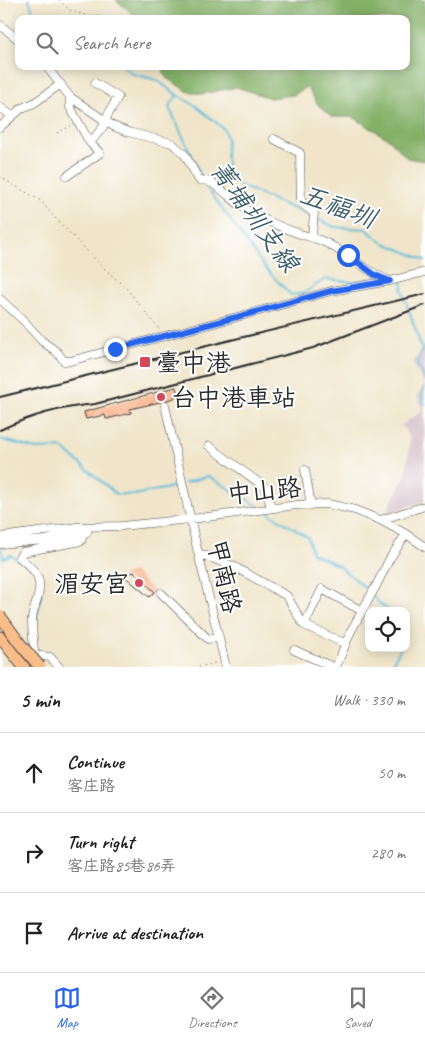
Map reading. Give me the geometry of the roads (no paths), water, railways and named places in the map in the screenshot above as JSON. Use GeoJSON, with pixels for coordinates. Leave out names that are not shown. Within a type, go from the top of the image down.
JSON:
{"type":"FeatureCollection","features":[{"type":"Feature","properties":{"kind":"highway"},"geometry":{"type":"LineString","coordinates":[[0,616],[40,667]]}},
{"type":"Feature","properties":{"kind":"highway"},"geometry":{"type":"LineString","coordinates":[[0,637],[24,667]]}},
{"type":"Feature","properties":{"kind":"street"},"geometry":{"type":"LineString","coordinates":[[0,25],[15,37]]}},
{"type":"Feature","properties":{"kind":"street"},"geometry":{"type":"LineString","coordinates":[[51,70],[70,97],[105,120],[128,132],[172,142],[186,155],[199,180],[213,183],[242,207],[269,222],[322,241],[348,255],[375,275],[390,281]]}},
{"type":"Feature","properties":{"kind":"street"},"geometry":{"type":"LineString","coordinates":[[90,143],[103,127],[118,97],[95,83]]}},
{"type":"Feature","properties":{"kind":"street"},"geometry":{"type":"LineString","coordinates":[[0,127],[22,108],[34,103],[61,84]]}},
{"type":"Feature","properties":{"kind":"street"},"geometry":{"type":"LineString","coordinates":[[67,176],[100,153],[90,143],[70,107],[70,97]]}},
{"type":"Feature","properties":{"kind":"street"},"geometry":{"type":"LineString","coordinates":[[0,107],[12,116]]}},
{"type":"Feature","properties":{"kind":"street"},"geometry":{"type":"LineString","coordinates":[[274,139],[300,153],[300,203],[314,213],[312,238]]}},
{"type":"Feature","properties":{"kind":"street"},"geometry":{"type":"LineString","coordinates":[[0,299],[42,341],[57,352],[64,361],[70,361],[331,291],[390,281],[425,272]]}},
{"type":"Feature","properties":{"kind":"street","name":"甲南路"},"geometry":{"type":"LineString","coordinates":[[165,406],[198,553],[226,664]]}},
{"type":"Feature","properties":{"kind":"street"},"geometry":{"type":"LineString","coordinates":[[209,446],[266,488],[271,508]]}},
{"type":"Feature","properties":{"kind":"street"},"geometry":{"type":"LineString","coordinates":[[305,470],[311,505]]}},
{"type":"Feature","properties":{"kind":"street","name":"中山路"},"geometry":{"type":"LineString","coordinates":[[121,526],[191,520],[271,508],[328,504],[354,510],[380,520],[425,547]]}},
{"type":"Feature","properties":{"kind":"street"},"geometry":{"type":"LineString","coordinates":[[380,520],[425,506]]}},
{"type":"Feature","properties":{"kind":"street"},"geometry":{"type":"LineString","coordinates":[[0,544],[45,540],[121,526]]}},
{"type":"Feature","properties":{"kind":"street"},"geometry":{"type":"LineString","coordinates":[[0,537],[77,528],[121,526]]}},
{"type":"Feature","properties":{"kind":"street"},"geometry":{"type":"LineString","coordinates":[[35,667],[32,618],[38,599],[40,583],[34,570],[19,557],[23,552],[81,542],[84,532]]}},
{"type":"Feature","properties":{"kind":"street"},"geometry":{"type":"LineString","coordinates":[[294,650],[334,667],[388,560],[406,534]]}},
{"type":"Feature","properties":{"kind":"street"},"geometry":{"type":"LineString","coordinates":[[198,553],[233,566],[287,596],[304,625],[346,644]]}},
{"type":"Feature","properties":{"kind":"street"},"geometry":{"type":"LineString","coordinates":[[304,625],[322,589],[362,611]]}},
{"type":"Feature","properties":{"kind":"street"},"geometry":{"type":"LineString","coordinates":[[161,593],[208,639],[219,637]]}},
{"type":"Feature","properties":{"kind":"street"},"geometry":{"type":"LineString","coordinates":[[35,655],[50,657],[59,667]]}},
{"type":"Feature","properties":{"kind":"waterway","name":"五福圳"},"geometry":{"type":"LineString","coordinates":[[29,0],[35,15]]}},
{"type":"Feature","properties":{"kind":"waterway","name":"五福圳"},"geometry":{"type":"LineString","coordinates":[[128,70],[133,74],[157,80],[196,106],[224,129],[227,139],[226,156],[228,172],[231,180],[310,216]]}},
{"type":"Feature","properties":{"kind":"waterway","name":"菁埔圳支線"},"geometry":{"type":"LineString","coordinates":[[177,95],[169,107],[201,176]]}},
{"type":"Feature","properties":{"kind":"waterway","name":"菁埔圳支線"},"geometry":{"type":"LineString","coordinates":[[204,183],[266,269],[291,295],[304,293],[325,279],[352,282],[377,278]]}},
{"type":"Feature","properties":{"kind":"waterway","name":"五福圳"},"geometry":{"type":"LineString","coordinates":[[317,219],[334,227],[366,229],[382,242],[425,260]]}},
{"type":"Feature","properties":{"kind":"waterway","name":"菁埔圳支線"},"geometry":{"type":"LineString","coordinates":[[401,281],[403,284],[402,290],[422,349],[417,365],[425,379]]}},
{"type":"Feature","properties":{"kind":"waterway","name":"菁埔圳支線"},"geometry":{"type":"LineString","coordinates":[[425,388],[421,395],[425,404]]}},
{"type":"Feature","properties":{"kind":"waterway"},"geometry":{"type":"LineString","coordinates":[[0,439],[36,449],[62,448],[116,494],[134,495],[180,484]]}},
{"type":"Feature","properties":{"kind":"waterway"},"geometry":{"type":"LineString","coordinates":[[185,483],[208,476],[258,506]]}},
{"type":"Feature","properties":{"kind":"waterway"},"geometry":{"type":"LineString","coordinates":[[267,512],[308,537],[312,553],[339,566],[370,592]]}},
{"type":"Feature","properties":{"kind":"waterway"},"geometry":{"type":"LineString","coordinates":[[1,546],[3,558],[11,555],[17,560]]}},
{"type":"Feature","properties":{"kind":"waterway"},"geometry":{"type":"LineString","coordinates":[[36,621],[42,592]]}},
{"type":"Feature","properties":{"kind":"waterway"},"geometry":{"type":"LineString","coordinates":[[373,596],[384,607]]}},
{"type":"Feature","properties":{"kind":"waterway"},"geometry":{"type":"LineString","coordinates":[[390,667],[399,652]]}},
{"type":"Feature","properties":{"kind":"railway"},"geometry":{"type":"LineString","coordinates":[[0,397],[425,294]]}},
{"type":"Feature","properties":{"kind":"railway"},"geometry":{"type":"LineString","coordinates":[[0,430],[46,413],[95,404],[313,348],[425,305]]}},
{"type":"Feature","properties":{"kind":"place","name":"臺中港"},"geometry":{"type":"Point","coordinates":[145,362]}},
{"type":"Feature","properties":{"kind":"place","name":"台中港車站"},"geometry":{"type":"Point","coordinates":[161,397]}},
{"type":"Feature","properties":{"kind":"place","name":"湄安宮"},"geometry":{"type":"Point","coordinates":[139,583]}}]}
